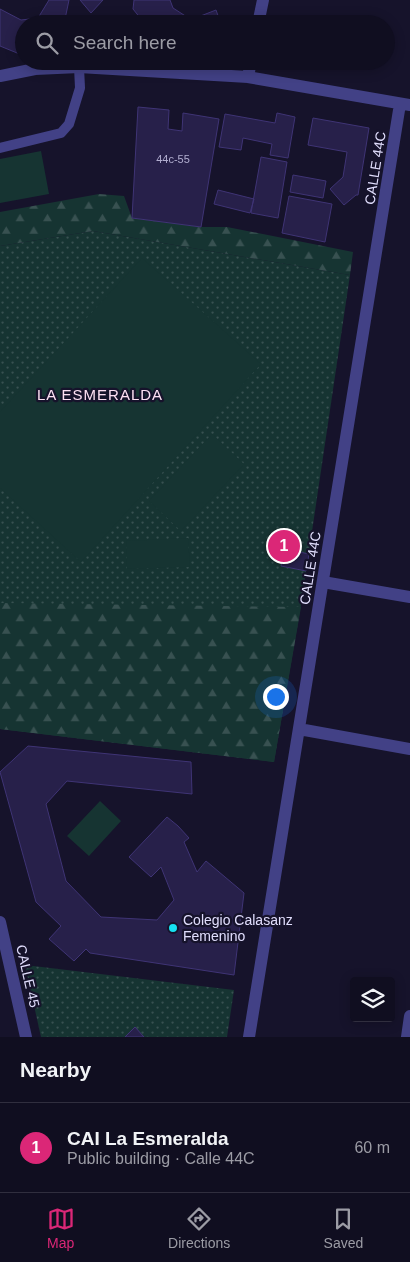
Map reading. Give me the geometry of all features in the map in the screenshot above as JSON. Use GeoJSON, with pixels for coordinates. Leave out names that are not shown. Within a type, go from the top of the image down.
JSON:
{"type":"FeatureCollection","features":[{"type":"Feature","properties":{"kind":"street"},"geometry":{"type":"LineString","coordinates":[[260,15],[263,0]]}},
{"type":"Feature","properties":{"kind":"street"},"geometry":{"type":"LineString","coordinates":[[0,76],[31,70]]}},
{"type":"Feature","properties":{"kind":"street"},"geometry":{"type":"LineString","coordinates":[[130,70],[248,77],[405,104]]}},
{"type":"Feature","properties":{"kind":"street"},"geometry":{"type":"LineString","coordinates":[[248,77],[249,70]]}},
{"type":"Feature","properties":{"kind":"street","name":"CALLE 44C"},"geometry":{"type":"LineString","coordinates":[[249,1037],[323,582],[405,104]]}},
{"type":"Feature","properties":{"kind":"street"},"geometry":{"type":"LineString","coordinates":[[323,582],[410,597]]}},
{"type":"Feature","properties":{"kind":"street"},"geometry":{"type":"LineString","coordinates":[[299,729],[410,749]]}},
{"type":"Feature","properties":{"kind":"street","name":"CALLE 45"},"geometry":{"type":"LineString","coordinates":[[0,922],[26,1037]]}},
{"type":"Feature","properties":{"kind":"street"},"geometry":{"type":"LineString","coordinates":[[407,1037],[410,1016]]}},
{"type":"Feature","properties":{"kind":"lane"},"geometry":{"type":"LineString","coordinates":[[0,148],[61,133],[69,124],[80,88],[79,70]]}},
{"type":"Feature","properties":{"kind":"green space"},"geometry":{"type":"Polygon","coordinates":[[[41,151],[49,194],[0,203],[0,159],[41,151]]]}},
{"type":"Feature","properties":{"kind":"green space"},"geometry":{"type":"Polygon","coordinates":[[[99,194],[124,196],[132,218],[201,227],[227,227],[353,252],[350,275],[93,231],[0,246],[0,212],[99,194]]]}},
{"type":"Feature","properties":{"kind":"green space"},"geometry":{"type":"Polygon","coordinates":[[[93,231],[350,275],[302,599],[274,762],[0,729],[0,246],[93,231]]]}},
{"type":"Feature","properties":{"kind":"green space"},"geometry":{"type":"Polygon","coordinates":[[[142,258],[261,364],[81,562],[0,488],[0,412],[142,258]]]}},
{"type":"Feature","properties":{"kind":"green space"},"geometry":{"type":"Polygon","coordinates":[[[212,434],[244,464],[181,531],[149,501],[212,434]]]}},
{"type":"Feature","properties":{"kind":"green space"},"geometry":{"type":"Polygon","coordinates":[[[188,538],[190,567],[127,569],[126,541],[188,538]]]}},
{"type":"Feature","properties":{"kind":"green space"},"geometry":{"type":"Polygon","coordinates":[[[0,603],[301,607],[274,762],[0,729],[0,603]]]}},
{"type":"Feature","properties":{"kind":"green space"},"geometry":{"type":"Polygon","coordinates":[[[100,801],[121,821],[89,856],[67,836],[100,801]]]}},
{"type":"Feature","properties":{"kind":"green space"},"geometry":{"type":"Polygon","coordinates":[[[25,965],[234,990],[227,1037],[41,1037],[25,965]]]}},
{"type":"Feature","properties":{"kind":"building"},"geometry":{"type":"Polygon","coordinates":[[[49,0],[69,0],[66,15],[40,15],[49,0]]]}},
{"type":"Feature","properties":{"kind":"building"},"geometry":{"type":"Polygon","coordinates":[[[80,0],[103,0],[91,13],[80,0]]]}},
{"type":"Feature","properties":{"kind":"building"},"geometry":{"type":"Polygon","coordinates":[[[134,0],[170,0],[173,8],[184,15],[138,15],[133,9],[134,0]]]}},
{"type":"Feature","properties":{"kind":"building"},"geometry":{"type":"Polygon","coordinates":[[[0,9],[15,17],[15,52],[0,46],[0,9]]]}},
{"type":"Feature","properties":{"kind":"building"},"geometry":{"type":"Polygon","coordinates":[[[216,10],[218,15],[203,15],[216,10]]]}},
{"type":"Feature","properties":{"kind":"building"},"geometry":{"type":"Polygon","coordinates":[[[138,107],[169,110],[168,129],[182,131],[183,113],[219,119],[201,227],[132,218],[138,107]]]}},
{"type":"Feature","properties":{"kind":"building"},"geometry":{"type":"Polygon","coordinates":[[[277,113],[295,117],[288,158],[270,155],[272,144],[243,138],[241,150],[219,147],[225,114],[275,123],[277,113]]]}},
{"type":"Feature","properties":{"kind":"building"},"geometry":{"type":"Polygon","coordinates":[[[313,118],[369,128],[358,195],[344,205],[330,189],[343,177],[347,152],[308,145],[313,118]]]}},
{"type":"Feature","properties":{"kind":"building"},"geometry":{"type":"Polygon","coordinates":[[[261,157],[287,162],[278,218],[251,213],[261,157]]]}},
{"type":"Feature","properties":{"kind":"building"},"geometry":{"type":"Polygon","coordinates":[[[293,175],[326,181],[323,198],[290,192],[293,175]]]}},
{"type":"Feature","properties":{"kind":"building"},"geometry":{"type":"Polygon","coordinates":[[[218,190],[254,199],[250,213],[214,204],[218,190]]]}},
{"type":"Feature","properties":{"kind":"building"},"geometry":{"type":"Polygon","coordinates":[[[289,196],[332,204],[325,242],[282,233],[289,196]]]}},
{"type":"Feature","properties":{"kind":"building"},"geometry":{"type":"Polygon","coordinates":[[[285,549],[309,554],[306,571],[281,566],[285,549]]]}},
{"type":"Feature","properties":{"kind":"building"},"geometry":{"type":"Polygon","coordinates":[[[28,746],[191,762],[192,794],[67,781],[46,804],[66,881],[101,917],[157,920],[174,900],[161,867],[151,877],[129,857],[167,817],[178,826],[189,838],[184,842],[197,872],[206,861],[244,893],[234,975],[90,953],[86,949],[74,961],[49,939],[61,926],[36,902],[0,772],[28,746]]]}},
{"type":"Feature","properties":{"kind":"building"},"geometry":{"type":"Polygon","coordinates":[[[135,1027],[144,1037],[125,1037],[135,1027]]]}},
{"type":"Feature","properties":{"kind":"place","name":"CAI La Esmeralda"},"geometry":{"type":"Point","coordinates":[284,546]}},
{"type":"Feature","properties":{"kind":"place","name":"Colegio Calasanz Femenino"},"geometry":{"type":"Point","coordinates":[173,928]}},
{"type":"Feature","properties":{"kind":"district","name":"LA ESMERALDA"},"geometry":{"type":"Point","coordinates":[100,395]}}]}
